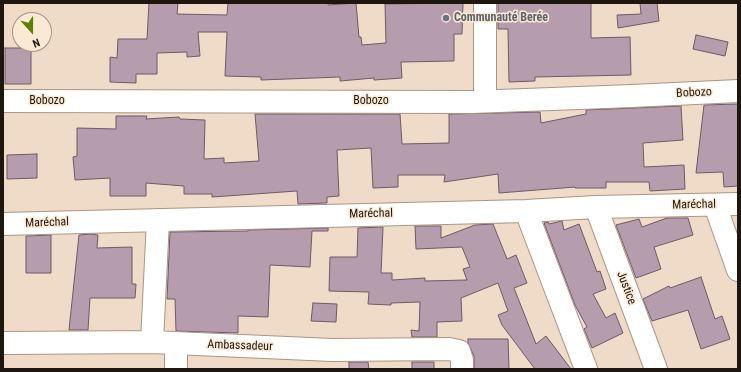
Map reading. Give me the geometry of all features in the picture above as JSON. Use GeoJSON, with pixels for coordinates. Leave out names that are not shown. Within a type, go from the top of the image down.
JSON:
{"type":"FeatureCollection","features":[{"type":"Feature","properties":{"kind":"street"},"geometry":{"type":"LineString","coordinates":[[484,101],[485,3]]}},
{"type":"Feature","properties":{"kind":"street","name":"Bobozo"},"geometry":{"type":"LineString","coordinates":[[3,101],[484,101],[738,91]]}},
{"type":"Feature","properties":{"kind":"street","name":"Maréchal"},"geometry":{"type":"LineString","coordinates":[[3,224],[526,211],[596,207],[738,204]]}},
{"type":"Feature","properties":{"kind":"street"},"geometry":{"type":"LineString","coordinates":[[715,205],[738,270]]}},
{"type":"Feature","properties":{"kind":"street","name":"Justice"},"geometry":{"type":"LineString","coordinates":[[596,207],[656,369]]}},
{"type":"Feature","properties":{"kind":"street"},"geometry":{"type":"LineString","coordinates":[[526,211],[586,369]]}},
{"type":"Feature","properties":{"kind":"street"},"geometry":{"type":"LineString","coordinates":[[152,342],[158,220]]}},
{"type":"Feature","properties":{"kind":"street","name":"Ambassadeur"},"geometry":{"type":"LineString","coordinates":[[3,343],[152,342],[332,350],[449,349],[459,351],[462,360],[462,369]]}},
{"type":"Feature","properties":{"kind":"street"},"geometry":{"type":"LineString","coordinates":[[176,344],[176,369]]}},
{"type":"Feature","properties":{"kind":"building"},"geometry":{"type":"Polygon","coordinates":[[[149,3],[178,3],[177,14],[227,15],[228,3],[329,3],[328,5],[356,3],[359,37],[361,37],[362,45],[386,43],[385,4],[463,3],[462,34],[454,34],[454,61],[401,62],[402,78],[374,80],[374,78],[340,81],[340,77],[261,80],[261,77],[225,76],[227,32],[198,32],[200,56],[187,57],[187,52],[157,53],[157,74],[136,74],[136,83],[110,82],[110,57],[117,58],[118,39],[147,39],[149,3]]]}},
{"type":"Feature","properties":{"kind":"building"},"geometry":{"type":"Polygon","coordinates":[[[498,3],[591,3],[591,38],[630,37],[631,75],[535,77],[535,81],[509,82],[508,29],[498,29],[498,3]]]}},
{"type":"Feature","properties":{"kind":"building"},"geometry":{"type":"Polygon","coordinates":[[[640,3],[657,3],[659,21],[618,28],[617,15],[641,14],[640,3]]]}},
{"type":"Feature","properties":{"kind":"building"},"geometry":{"type":"Polygon","coordinates":[[[696,35],[728,42],[725,56],[693,49],[696,35]]]}},
{"type":"Feature","properties":{"kind":"building"},"geometry":{"type":"Polygon","coordinates":[[[5,48],[12,48],[12,52],[31,52],[31,84],[5,84],[5,48]]]}},
{"type":"Feature","properties":{"kind":"building"},"geometry":{"type":"Polygon","coordinates":[[[738,104],[738,186],[724,187],[723,172],[696,173],[704,105],[738,104]]]}},
{"type":"Feature","properties":{"kind":"building"},"geometry":{"type":"Polygon","coordinates":[[[681,106],[683,140],[643,143],[644,167],[684,165],[685,189],[650,191],[649,182],[606,182],[606,188],[575,187],[499,193],[498,174],[444,182],[445,175],[398,175],[398,187],[373,188],[371,148],[337,150],[339,196],[327,197],[327,203],[298,204],[297,191],[212,197],[212,194],[184,194],[184,186],[146,183],[146,196],[110,196],[110,178],[75,180],[73,157],[77,156],[77,128],[116,129],[116,116],[147,116],[146,119],[179,117],[180,119],[205,120],[204,159],[224,158],[224,163],[259,161],[255,114],[400,114],[402,144],[449,143],[449,114],[540,112],[541,123],[586,114],[586,110],[681,106]]]}},
{"type":"Feature","properties":{"kind":"building"},"geometry":{"type":"Polygon","coordinates":[[[37,154],[37,178],[7,179],[7,155],[37,154]]]}},
{"type":"Feature","properties":{"kind":"building"},"geometry":{"type":"Polygon","coordinates":[[[667,218],[688,218],[693,235],[654,247],[661,269],[636,278],[616,225],[639,219],[642,227],[667,218]]]}},
{"type":"Feature","properties":{"kind":"building"},"geometry":{"type":"Polygon","coordinates":[[[562,221],[564,230],[579,224],[597,272],[600,271],[606,289],[593,294],[606,318],[615,313],[623,333],[592,348],[584,329],[587,327],[575,305],[544,223],[548,222],[549,224],[562,221]]]}},
{"type":"Feature","properties":{"kind":"building"},"geometry":{"type":"Polygon","coordinates":[[[493,224],[507,259],[516,255],[527,283],[514,288],[536,344],[546,336],[571,369],[535,369],[502,325],[498,315],[508,311],[498,283],[461,298],[462,321],[437,322],[437,337],[412,337],[411,330],[419,331],[420,302],[391,303],[391,305],[368,304],[369,292],[329,291],[330,257],[357,257],[358,228],[383,227],[381,273],[392,273],[392,280],[425,278],[425,281],[467,280],[463,269],[470,267],[462,247],[416,249],[415,226],[441,226],[441,238],[475,225],[493,224]]]}},
{"type":"Feature","properties":{"kind":"building"},"geometry":{"type":"Polygon","coordinates":[[[328,228],[328,231],[312,231],[310,267],[270,265],[268,317],[238,316],[238,333],[176,331],[175,299],[167,299],[170,232],[328,228]]]}},
{"type":"Feature","properties":{"kind":"building"},"geometry":{"type":"Polygon","coordinates":[[[51,235],[51,273],[26,273],[26,236],[51,235]]]}},
{"type":"Feature","properties":{"kind":"building"},"geometry":{"type":"Polygon","coordinates":[[[79,235],[98,235],[97,248],[132,247],[132,284],[136,284],[135,298],[90,298],[88,330],[69,330],[79,235]]]}},
{"type":"Feature","properties":{"kind":"building"},"geometry":{"type":"Polygon","coordinates":[[[701,277],[715,319],[722,316],[730,339],[701,349],[688,310],[652,321],[643,299],[669,286],[670,288],[701,277]]]}},
{"type":"Feature","properties":{"kind":"building"},"geometry":{"type":"Polygon","coordinates":[[[313,303],[337,304],[336,322],[311,321],[313,303]]]}},
{"type":"Feature","properties":{"kind":"building"},"geometry":{"type":"Polygon","coordinates":[[[468,339],[508,339],[509,369],[474,369],[474,356],[468,343],[468,339]]]}},
{"type":"Feature","properties":{"kind":"building"},"geometry":{"type":"Polygon","coordinates":[[[349,362],[368,362],[369,369],[349,369],[349,362]]]}},
{"type":"Feature","properties":{"kind":"building"},"geometry":{"type":"Polygon","coordinates":[[[412,362],[434,362],[434,369],[412,369],[412,362]]]}},
{"type":"Feature","properties":{"kind":"place","name":"Communauté Berée"},"geometry":{"type":"Point","coordinates":[446,18]}}]}
